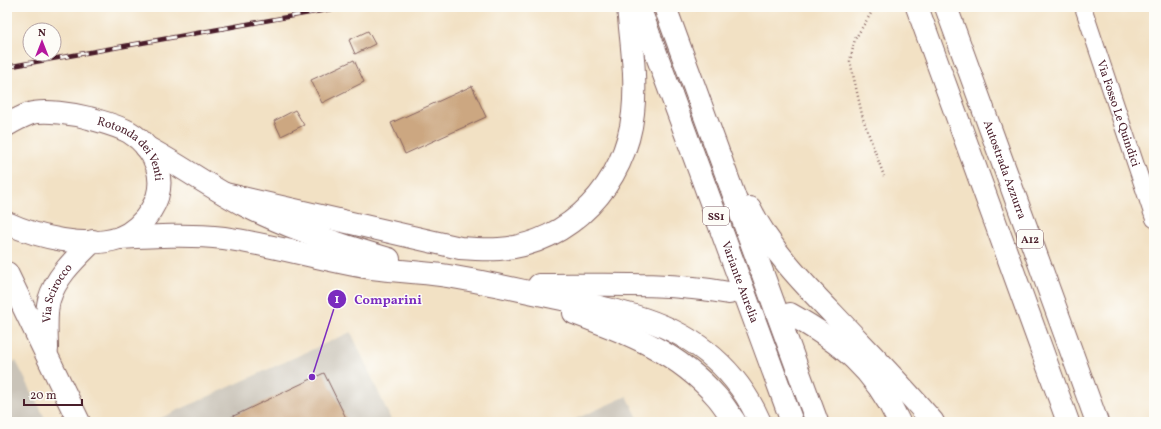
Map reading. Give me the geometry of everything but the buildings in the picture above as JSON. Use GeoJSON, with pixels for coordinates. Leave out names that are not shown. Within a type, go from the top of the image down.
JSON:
{"type":"FeatureCollection","features":[{"type":"Feature","properties":{"kind":"main road","name":"Variante Aurelia"},"geometry":{"type":"LineString","coordinates":[[665,7],[817,422]]}},
{"type":"Feature","properties":{"kind":"main road","name":"A12"},"geometry":{"type":"LineString","coordinates":[[917,7],[1068,422]]}},
{"type":"Feature","properties":{"kind":"main road","name":"Autostrada Azzurra"},"geometry":{"type":"LineString","coordinates":[[946,7],[1097,422]]}},
{"type":"Feature","properties":{"kind":"main road","name":"Variante Aurelia"},"geometry":{"type":"LineString","coordinates":[[634,9],[792,422]]}},
{"type":"Feature","properties":{"kind":"main road"},"geometry":{"type":"LineString","coordinates":[[225,194],[460,248],[500,249],[522,245],[548,235],[563,228],[590,206],[608,185],[622,157],[631,125],[634,101],[634,9]]}},
{"type":"Feature","properties":{"kind":"main road","name":"Rotonda dei Venti"},"geometry":{"type":"LineString","coordinates":[[7,125],[29,114],[47,112],[86,117],[121,129],[136,138],[146,147],[158,166],[160,183],[154,206],[147,217],[135,228],[120,238],[76,242],[27,232],[7,223]]}},
{"type":"Feature","properties":{"kind":"main road"},"geometry":{"type":"LineString","coordinates":[[7,114],[29,114]]}},
{"type":"Feature","properties":{"kind":"main road"},"geometry":{"type":"LineString","coordinates":[[708,123],[752,213],[776,250],[797,276],[910,394],[933,422]]}},
{"type":"Feature","properties":{"kind":"main road"},"geometry":{"type":"LineString","coordinates":[[146,147],[170,160],[206,184],[258,212],[315,235],[440,275]]}},
{"type":"Feature","properties":{"kind":"main road"},"geometry":{"type":"LineString","coordinates":[[120,238],[170,236],[209,236],[224,238],[351,265],[400,272],[440,275],[496,285],[618,311],[666,327],[696,345],[720,362],[737,381],[760,422]]}},
{"type":"Feature","properties":{"kind":"main road","name":"Via Scirocco"},"geometry":{"type":"LineString","coordinates":[[47,356],[48,310],[53,291],[71,264],[94,241]]}},
{"type":"Feature","properties":{"kind":"main road","name":"Via Scirocco"},"geometry":{"type":"LineString","coordinates":[[7,274],[79,422]]}},
{"type":"Feature","properties":{"kind":"main road"},"geometry":{"type":"LineString","coordinates":[[496,285],[616,285],[686,288],[729,293]]}},
{"type":"Feature","properties":{"kind":"main road"},"geometry":{"type":"LineString","coordinates":[[496,285],[617,329],[659,350],[682,364],[705,385],[735,422]]}},
{"type":"Feature","properties":{"kind":"main road"},"geometry":{"type":"LineString","coordinates":[[790,314],[826,335],[862,365],[886,397],[899,422]]}},
{"type":"Feature","properties":{"kind":"street","name":"Via Fosso Le Quindici"},"geometry":{"type":"LineString","coordinates":[[1083,7],[1154,220]]}},
{"type":"Feature","properties":{"kind":"path"},"geometry":{"type":"LineString","coordinates":[[875,7],[855,39],[850,61],[863,119],[884,176]]}},
{"type":"Feature","properties":{"kind":"shaded area"},"geometry":{"type":"Polygon","coordinates":[[[351,332],[392,422],[152,422],[351,332]]]}},
{"type":"Feature","properties":{"kind":"shaded area"},"geometry":{"type":"Polygon","coordinates":[[[16,361],[47,422],[7,422],[7,365],[16,361]]]}},
{"type":"Feature","properties":{"kind":"shaded area"},"geometry":{"type":"Polygon","coordinates":[[[627,396],[640,422],[569,422],[627,396]]]}},
{"type":"Feature","properties":{"kind":"railway"},"geometry":{"type":"LineString","coordinates":[[7,67],[343,7]]}},
{"type":"Feature","properties":{"kind":"place","name":"Comparini"},"geometry":{"type":"Point","coordinates":[312,377]}}]}
